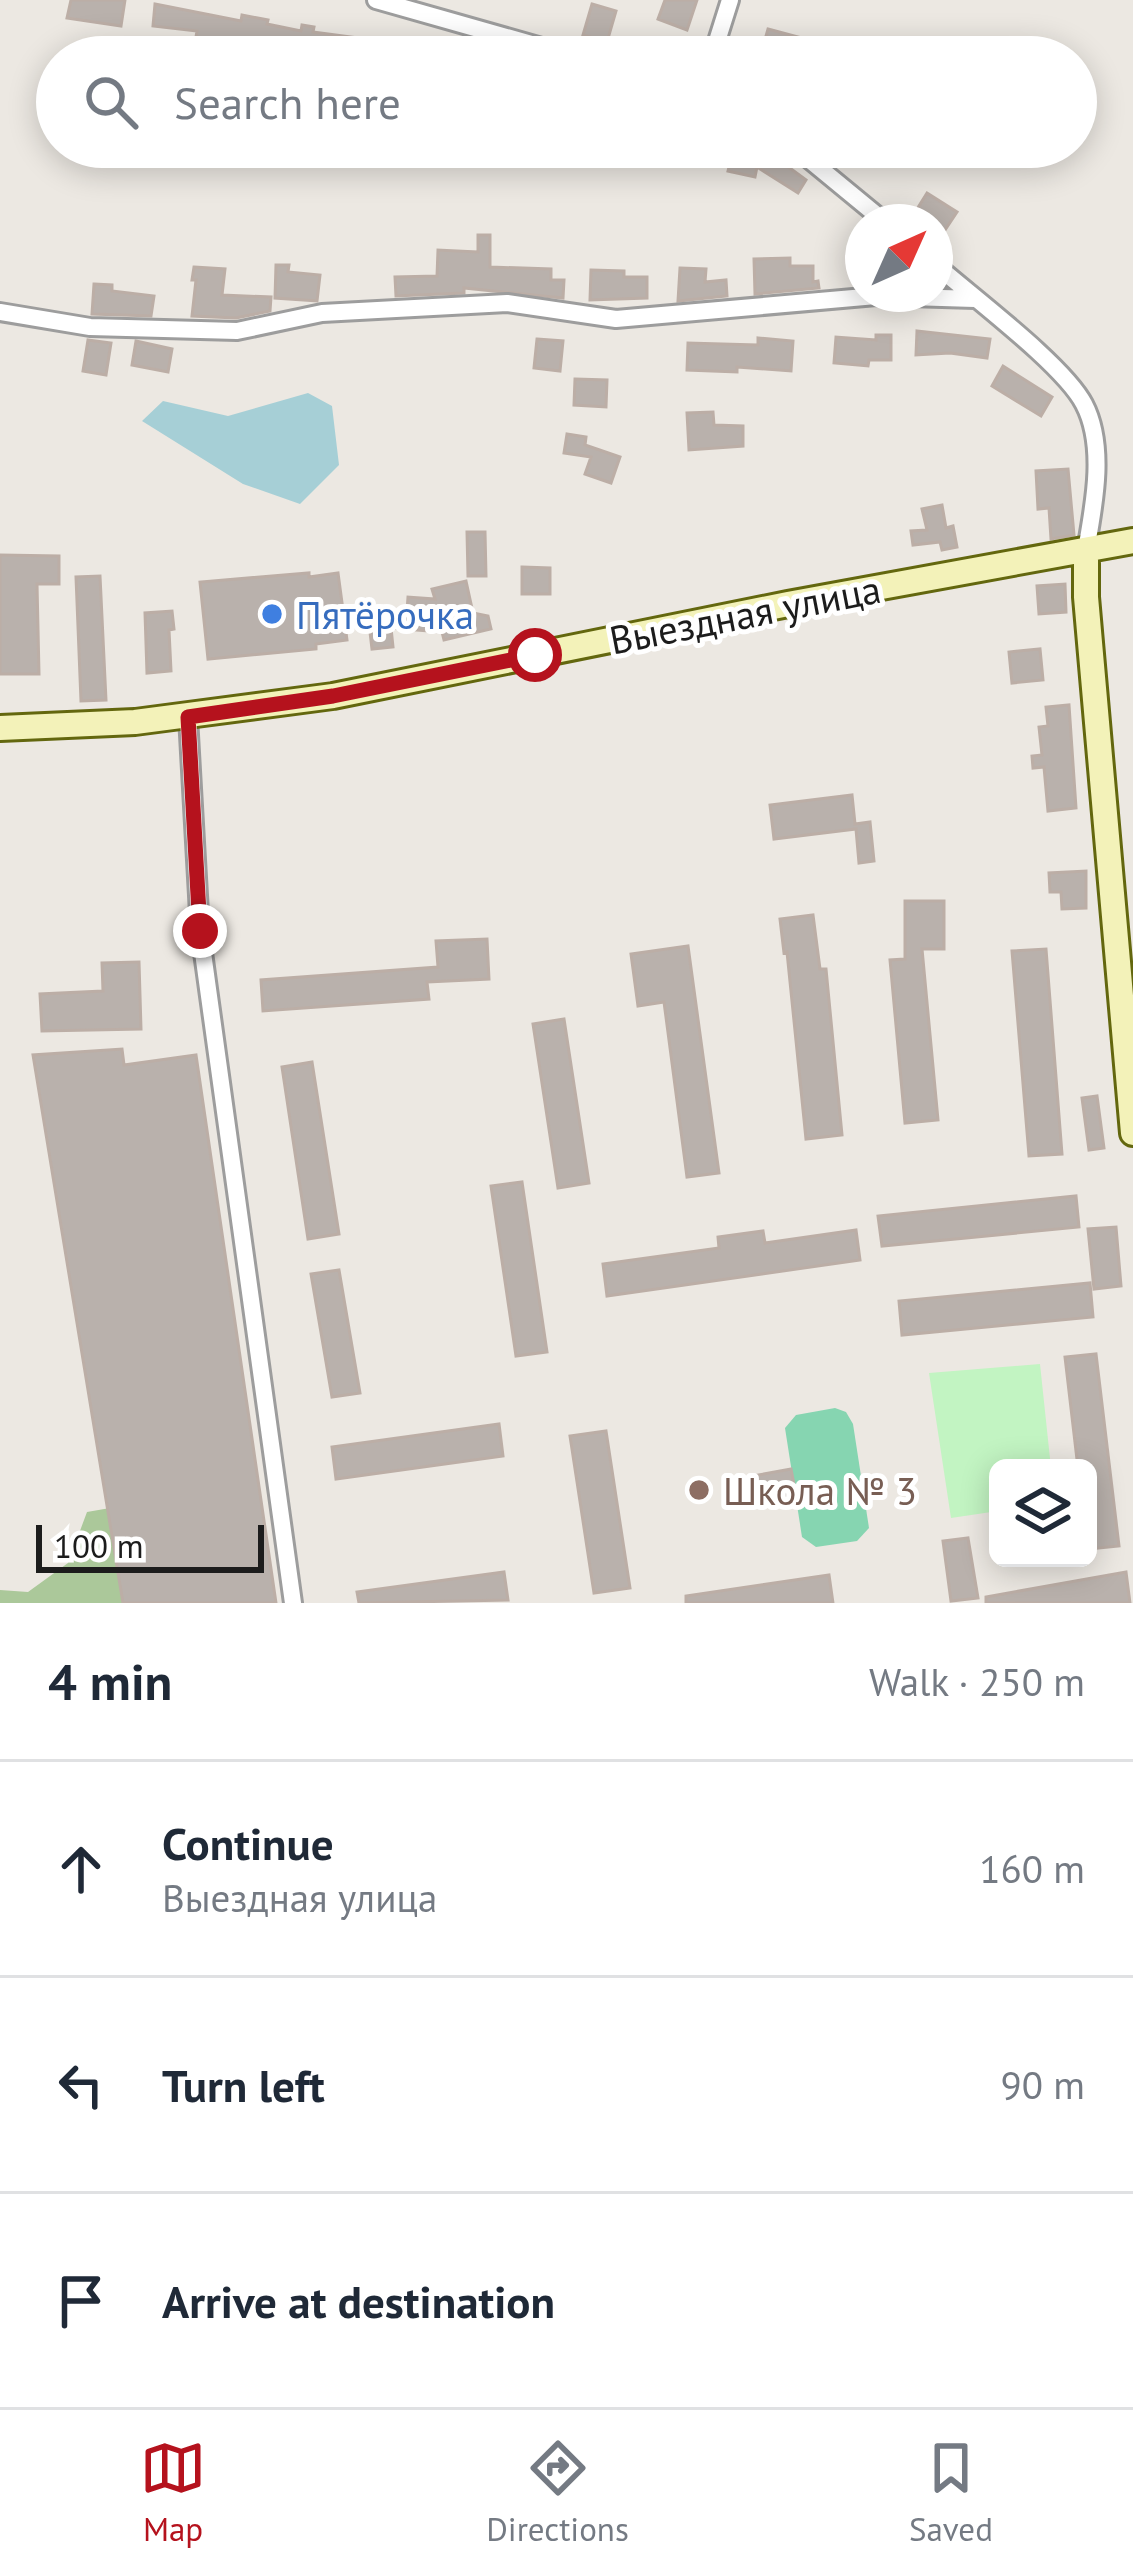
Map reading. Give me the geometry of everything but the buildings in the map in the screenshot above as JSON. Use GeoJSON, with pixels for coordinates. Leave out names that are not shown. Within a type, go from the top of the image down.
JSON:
{"type":"FeatureCollection","features":[{"type":"Feature","properties":{"kind":"street"},"geometry":{"type":"LineString","coordinates":[[376,0],[504,36]]}},
{"type":"Feature","properties":{"kind":"street"},"geometry":{"type":"LineString","coordinates":[[719,36],[730,0]]}},
{"type":"Feature","properties":{"kind":"street"},"geometry":{"type":"LineString","coordinates":[[820,168],[864,204]]}},
{"type":"Feature","properties":{"kind":"street"},"geometry":{"type":"LineString","coordinates":[[953,280],[1060,373],[1083,402],[1091,425],[1094,503],[1086,550],[1086,597],[1133,1133]]}},
{"type":"Feature","properties":{"kind":"street"},"geometry":{"type":"LineString","coordinates":[[0,312],[90,327],[182,332],[237,331],[322,313],[507,303],[616,319],[876,296],[975,299]]}},
{"type":"Feature","properties":{"kind":"street","name":"Выездная улица"},"geometry":{"type":"LineString","coordinates":[[0,728],[188,717],[333,696],[788,604],[1133,541]]}},
{"type":"Feature","properties":{"kind":"street"},"geometry":{"type":"LineString","coordinates":[[188,717],[200,931],[293,1603]]}},
{"type":"Feature","properties":{"kind":"green space"},"geometry":{"type":"Polygon","coordinates":[[[1040,1364],[1050,1459],[989,1459],[989,1512],[951,1518],[929,1373],[1040,1364]]]}},
{"type":"Feature","properties":{"kind":"green space"},"geometry":{"type":"Polygon","coordinates":[[[835,1408],[846,1412],[853,1424],[869,1528],[857,1541],[816,1547],[802,1537],[785,1428],[796,1415],[835,1408]]]}},
{"type":"Feature","properties":{"kind":"green space"},"geometry":{"type":"Polygon","coordinates":[[[110,1508],[133,1603],[0,1603],[0,1590],[28,1592],[68,1563],[87,1512],[110,1508]]]}},
{"type":"Feature","properties":{"kind":"water"},"geometry":{"type":"Polygon","coordinates":[[[308,393],[332,406],[339,465],[300,504],[243,484],[142,421],[163,401],[228,416],[308,393]]]}},
{"type":"Feature","properties":{"kind":"place","name":"Пятёрочка"},"geometry":{"type":"Point","coordinates":[272,614]}},
{"type":"Feature","properties":{"kind":"place","name":"Школа № 3"},"geometry":{"type":"Point","coordinates":[699,1490]}},
{"type":"Feature","properties":{"kind":"route"},"geometry":{"type":"LineString","coordinates":[[200,931],[188,717],[333,696],[535,655]]}}]}
